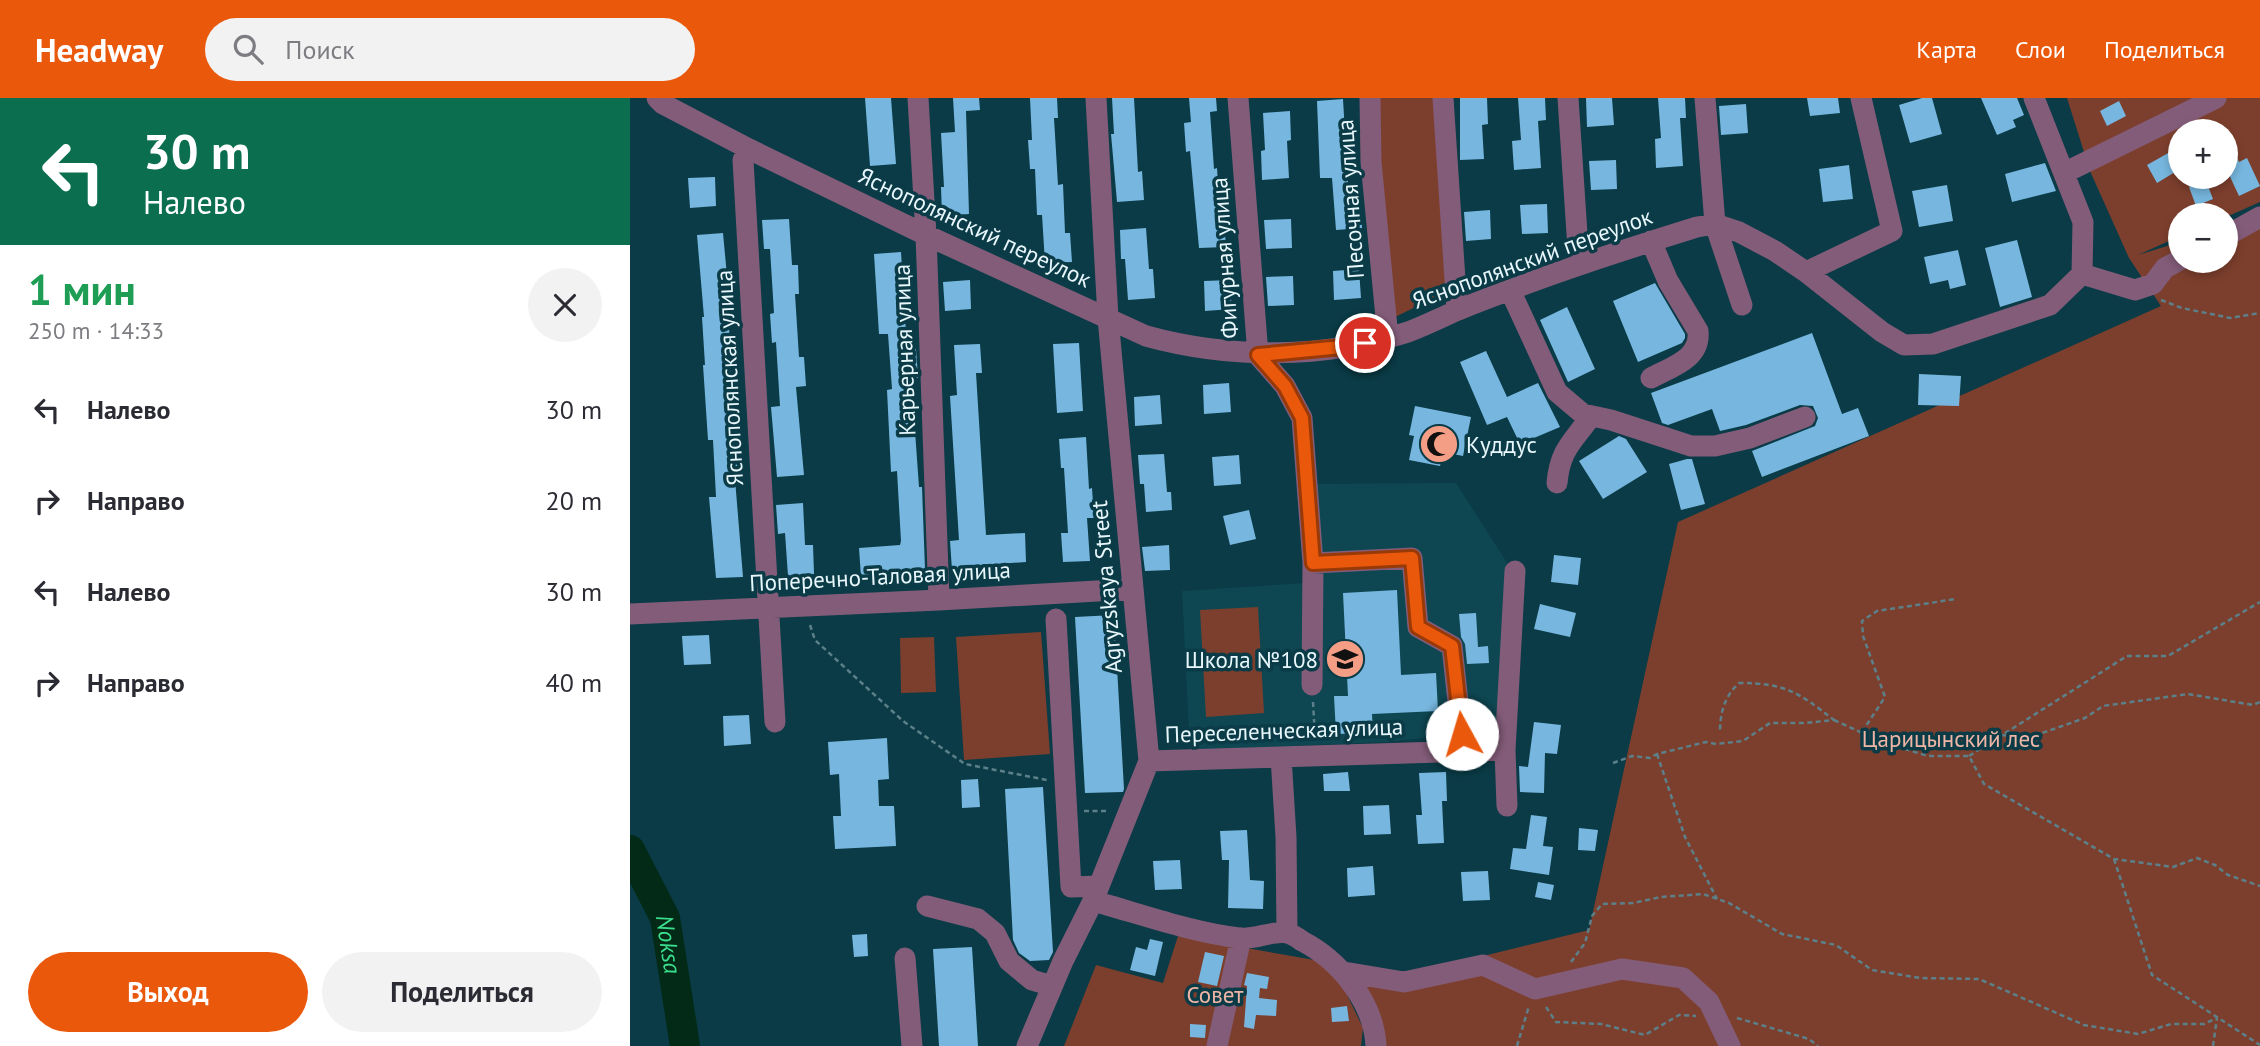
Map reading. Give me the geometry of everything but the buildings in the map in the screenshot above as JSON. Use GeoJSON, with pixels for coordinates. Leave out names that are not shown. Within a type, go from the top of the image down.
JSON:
{"type":"FeatureCollection","features":[{"type":"Feature","properties":{"kind":"street","name":"Яснополянский переулок"},"geometry":{"type":"LineString","coordinates":[[657,98],[663,104],[748,149],[926,235],[1146,336],[1171,343],[1258,355],[1342,347],[1388,338],[1579,264],[1697,227],[1715,224]]}},
{"type":"Feature","properties":{"kind":"street","name":"Карьерная улица"},"geometry":{"type":"LineString","coordinates":[[918,98],[926,235],[939,600]]}},
{"type":"Feature","properties":{"kind":"street","name":"Agryzskaya Street"},"geometry":{"type":"LineString","coordinates":[[1027,1046],[1096,893],[1149,761],[1108,318],[1096,98]]}},
{"type":"Feature","properties":{"kind":"street","name":"Фигурная улица"},"geometry":{"type":"LineString","coordinates":[[1238,98],[1258,355],[1285,386],[1302,418],[1313,563],[1312,685]]}},
{"type":"Feature","properties":{"kind":"street","name":"Песочная улица"},"geometry":{"type":"LineString","coordinates":[[1370,98],[1371,162],[1388,338]]}},
{"type":"Feature","properties":{"kind":"street"},"geometry":{"type":"LineString","coordinates":[[1443,98],[1458,310]]}},
{"type":"Feature","properties":{"kind":"street"},"geometry":{"type":"LineString","coordinates":[[1568,98],[1579,264]]}},
{"type":"Feature","properties":{"kind":"street"},"geometry":{"type":"LineString","coordinates":[[1705,98],[1715,224],[1742,305]]}},
{"type":"Feature","properties":{"kind":"street"},"geometry":{"type":"LineString","coordinates":[[1806,272],[1892,231],[1861,98]]}},
{"type":"Feature","properties":{"kind":"street"},"geometry":{"type":"LineString","coordinates":[[1715,224],[1740,232],[1775,251],[1882,332],[1904,345],[1933,344],[2050,305],[2082,274],[2083,222],[2034,98]]}},
{"type":"Feature","properties":{"kind":"street"},"geometry":{"type":"LineString","coordinates":[[2064,173],[2217,98]]}},
{"type":"Feature","properties":{"kind":"street","name":"Яснополянская улица"},"geometry":{"type":"LineString","coordinates":[[748,149],[743,160],[775,722]]}},
{"type":"Feature","properties":{"kind":"street"},"geometry":{"type":"LineString","coordinates":[[2238,230],[2260,218]]}},
{"type":"Feature","properties":{"kind":"street"},"geometry":{"type":"LineString","coordinates":[[1651,241],[1668,281],[1698,331],[1699,339],[1696,350],[1688,357],[1651,378]]}},
{"type":"Feature","properties":{"kind":"street"},"geometry":{"type":"LineString","coordinates":[[2082,274],[2135,290],[2152,284],[2168,266]]}},
{"type":"Feature","properties":{"kind":"street"},"geometry":{"type":"LineString","coordinates":[[1510,290],[1557,392],[1583,414],[1691,446],[1715,446],[1750,438],[1805,417]]}},
{"type":"Feature","properties":{"kind":"street"},"geometry":{"type":"LineString","coordinates":[[1557,483],[1559,462],[1568,445],[1591,416]]}},
{"type":"Feature","properties":{"kind":"street"},"geometry":{"type":"LineString","coordinates":[[1313,563],[1412,558],[1418,627],[1452,646],[1463,749]]}},
{"type":"Feature","properties":{"kind":"street"},"geometry":{"type":"LineString","coordinates":[[1507,806],[1505,750],[1515,570]]}},
{"type":"Feature","properties":{"kind":"street","name":"Поперечно-Таловая улица"},"geometry":{"type":"LineString","coordinates":[[630,614],[1132,589]]}},
{"type":"Feature","properties":{"kind":"street"},"geometry":{"type":"LineString","coordinates":[[1056,619],[1071,887],[1096,893],[1203,931],[1241,938],[1287,933],[1314,947],[1344,972],[1375,1030],[1376,1046]]}},
{"type":"Feature","properties":{"kind":"street","name":"Переселенческая улица"},"geometry":{"type":"LineString","coordinates":[[1149,761],[1463,749],[1505,750]]}},
{"type":"Feature","properties":{"kind":"street"},"geometry":{"type":"LineString","coordinates":[[1281,757],[1286,837],[1287,933]]}},
{"type":"Feature","properties":{"kind":"street"},"geometry":{"type":"LineString","coordinates":[[927,906],[978,919],[995,933],[1009,961],[1032,980],[1052,986]]}},
{"type":"Feature","properties":{"kind":"street"},"geometry":{"type":"LineString","coordinates":[[1217,1046],[1241,938]]}},
{"type":"Feature","properties":{"kind":"street"},"geometry":{"type":"LineString","coordinates":[[905,958],[912,1046]]}},
{"type":"Feature","properties":{"kind":"street"},"geometry":{"type":"LineString","coordinates":[[1344,972],[1404,982],[1483,965],[1535,989],[1622,969],[1683,978],[1709,1002],[1730,1046]]}},
{"type":"Feature","properties":{"kind":"path"},"geometry":{"type":"LineString","coordinates":[[2135,290],[2182,308],[2230,318],[2260,313]]}},
{"type":"Feature","properties":{"kind":"path"},"geometry":{"type":"LineString","coordinates":[[1861,732],[1885,697],[1863,636],[1861,621],[1877,611],[1956,599]]}},
{"type":"Feature","properties":{"kind":"path"},"geometry":{"type":"LineString","coordinates":[[1720,733],[1720,716],[1729,693],[1739,683],[1779,685],[1807,699],[1834,720],[1882,742],[1928,756],[1969,756],[2127,656],[2168,656],[2260,602]]}},
{"type":"Feature","properties":{"kind":"path"},"geometry":{"type":"LineString","coordinates":[[803,605],[815,640],[903,721],[965,764],[1056,782],[1066,788],[1079,810],[1128,812]]}},
{"type":"Feature","properties":{"kind":"path"},"geometry":{"type":"LineString","coordinates":[[1312,685],[1315,755]]}},
{"type":"Feature","properties":{"kind":"path"},"geometry":{"type":"LineString","coordinates":[[2001,735],[2028,738],[2085,718],[2103,706],[2188,694],[2253,705],[2260,702]]}},
{"type":"Feature","properties":{"kind":"path"},"geometry":{"type":"LineString","coordinates":[[1613,763],[1632,756],[1650,758],[1706,742],[1716,744],[1743,741],[1770,723],[1834,720]]}},
{"type":"Feature","properties":{"kind":"path"},"geometry":{"type":"LineString","coordinates":[[1657,754],[1685,837],[1717,899]]}},
{"type":"Feature","properties":{"kind":"path"},"geometry":{"type":"LineString","coordinates":[[1969,756],[1984,784],[2114,859],[2173,867],[2197,858],[2215,864],[2228,875],[2260,886]]}},
{"type":"Feature","properties":{"kind":"path"},"geometry":{"type":"LineString","coordinates":[[2114,859],[2152,975],[2260,1045]]}},
{"type":"Feature","properties":{"kind":"path"},"geometry":{"type":"LineString","coordinates":[[1570,962],[1585,943],[1592,916],[1602,904],[1703,894],[1729,903],[1782,934],[1836,946],[1872,970],[1920,978],[1979,979],[2084,1025],[2138,1034],[2171,1024],[2204,1024],[2217,1018]]}},
{"type":"Feature","properties":{"kind":"path"},"geometry":{"type":"LineString","coordinates":[[1535,989],[1556,1022],[1601,1024],[1645,1035],[1679,1015],[1734,1017],[1808,1039],[1818,1046]]}},
{"type":"Feature","properties":{"kind":"path"},"geometry":{"type":"LineString","coordinates":[[1517,1046],[1535,989]]}},
{"type":"Feature","properties":{"kind":"path"},"geometry":{"type":"LineString","coordinates":[[2213,1046],[2217,1018]]}},
{"type":"Feature","properties":{"kind":"shaded area","name":"Школа №108"},"geometry":{"type":"Polygon","coordinates":[[[1456,483],[1508,568],[1502,727],[1387,742],[1190,750],[1182,591],[1305,583],[1299,484],[1456,483]]]}},
{"type":"Feature","properties":{"kind":"green space"},"geometry":{"type":"Polygon","coordinates":[[[1372,98],[1446,98],[1458,286],[1381,324],[1372,98]]]}},
{"type":"Feature","properties":{"kind":"green space","name":"Царицынский лес"},"geometry":{"type":"Polygon","coordinates":[[[2067,98],[2260,98],[2260,202],[2238,212],[2238,203],[2168,203],[2168,241],[2138,255],[2168,246],[2168,273],[2238,273],[2238,225],[2260,218],[2260,1046],[1376,1046],[1375,1030],[1347,995],[1363,1028],[1361,1046],[1064,1046],[1096,965],[1163,983],[1178,936],[1320,961],[1345,990],[1589,930],[1678,522],[2161,306],[2129,258],[2090,171],[2067,98]]]}},
{"type":"Feature","properties":{"kind":"green space"},"geometry":{"type":"Polygon","coordinates":[[[1258,607],[1264,713],[1206,717],[1200,610],[1258,607]]]}},
{"type":"Feature","properties":{"kind":"green space"},"geometry":{"type":"Polygon","coordinates":[[[1041,632],[1050,754],[964,760],[956,637],[1041,632]]]}},
{"type":"Feature","properties":{"kind":"green space"},"geometry":{"type":"Polygon","coordinates":[[[934,637],[936,692],[901,693],[900,638],[934,637]]]}},
{"type":"Feature","properties":{"kind":"waterway","name":"Noksa"},"geometry":{"type":"LineString","coordinates":[[630,850],[665,918],[685,1046]]}},
{"type":"Feature","properties":{"kind":"place","name":"Куддус"},"geometry":{"type":"Point","coordinates":[1439,444]}},
{"type":"Feature","properties":{"kind":"place","name":"Школа №108"},"geometry":{"type":"Point","coordinates":[1345,659]}},
{"type":"Feature","properties":{"kind":"route"},"geometry":{"type":"LineString","coordinates":[[1365,343],[1258,355],[1285,386],[1302,418],[1313,563],[1412,558],[1418,627],[1452,646],[1462,734]]}},
{"type":"Feature","properties":{"kind":"park label","name":"Совет"},"geometry":{"type":"Point","coordinates":[1215,994]}}]}
